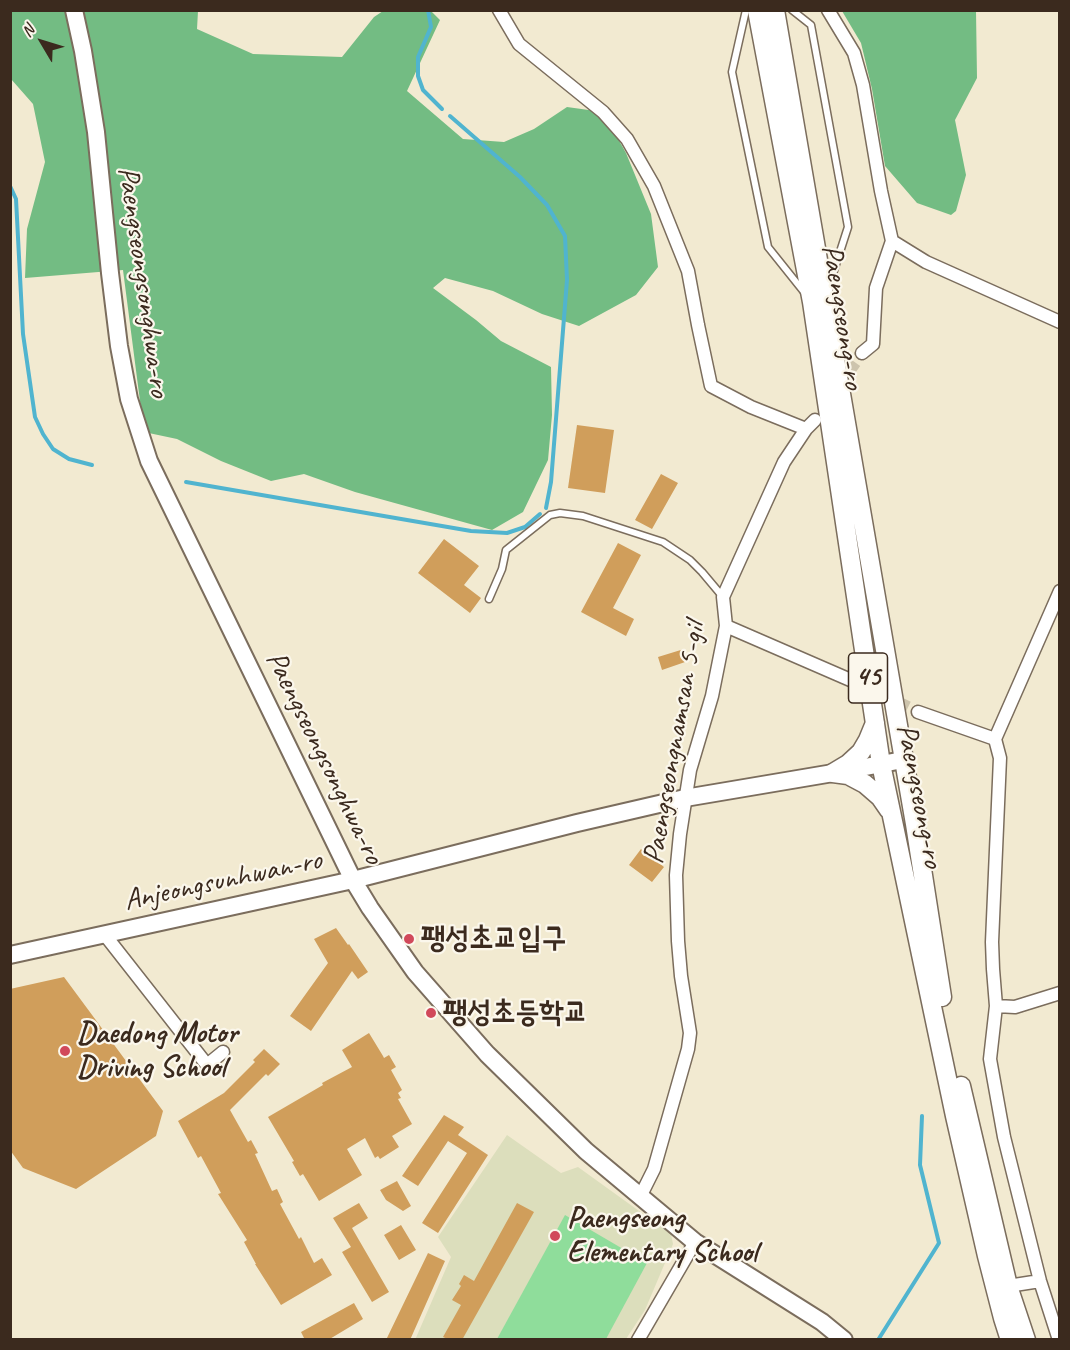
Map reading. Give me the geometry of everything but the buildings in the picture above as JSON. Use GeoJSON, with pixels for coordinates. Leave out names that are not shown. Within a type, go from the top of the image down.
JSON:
{"type":"FeatureCollection","features":[{"type":"Feature","properties":{"kind":"main road","name":"Paengseong-ro"},"geometry":{"type":"LineString","coordinates":[[757,10],[818,300],[903,759],[945,1016],[1008,1286],[1026,1340]]}},
{"type":"Feature","properties":{"kind":"main road","name":"Paengseong-ro"},"geometry":{"type":"LineString","coordinates":[[775,10],[818,300],[881,764],[955,1116],[1010,1340]]}},
{"type":"Feature","properties":{"kind":"main road"},"geometry":{"type":"LineString","coordinates":[[833,773],[848,764],[861,752],[875,721]]}},
{"type":"Feature","properties":{"kind":"main road"},"geometry":{"type":"LineString","coordinates":[[833,773],[848,775],[870,788],[885,802],[892,817]]}},
{"type":"Feature","properties":{"kind":"street","name":"Paengseongsonghwa-ro"},"geometry":{"type":"LineString","coordinates":[[74,10],[96,132],[119,346],[129,399],[149,461],[353,880],[415,972],[487,1054],[586,1151],[695,1242],[822,1322],[844,1340]]}},
{"type":"Feature","properties":{"kind":"street"},"geometry":{"type":"LineString","coordinates":[[499,10],[519,44],[603,112],[627,139],[654,186],[688,271],[711,386],[751,407],[807,429]]}},
{"type":"Feature","properties":{"kind":"street"},"geometry":{"type":"LineString","coordinates":[[828,10],[854,53],[892,242],[876,288],[873,344],[862,353]]}},
{"type":"Feature","properties":{"kind":"street"},"geometry":{"type":"LineString","coordinates":[[892,242],[926,262],[1059,322]]}},
{"type":"Feature","properties":{"kind":"street"},"geometry":{"type":"LineString","coordinates":[[723,597],[784,462],[815,420]]}},
{"type":"Feature","properties":{"kind":"street"},"geometry":{"type":"LineString","coordinates":[[1059,591],[995,739],[1000,758],[992,942],[996,1006],[990,1059],[1004,1137],[1040,1281],[1059,1340]]}},
{"type":"Feature","properties":{"kind":"street","name":"Paengseongnamsan 5-gil"},"geometry":{"type":"LineString","coordinates":[[640,1197],[654,1169],[688,1049],[690,1033],[681,976],[676,875],[690,770],[712,696],[726,626],[723,597]]}},
{"type":"Feature","properties":{"kind":"street"},"geometry":{"type":"LineString","coordinates":[[726,626],[862,684]]}},
{"type":"Feature","properties":{"kind":"street"},"geometry":{"type":"LineString","coordinates":[[918,712],[995,739]]}},
{"type":"Feature","properties":{"kind":"street","name":"Anjeongsunhwan-ro"},"geometry":{"type":"LineString","coordinates":[[10,955],[353,880],[685,798],[903,759]]}},
{"type":"Feature","properties":{"kind":"street","name":"Anjeongsunhwan-ro"},"geometry":{"type":"LineString","coordinates":[[105,935],[207,1065],[224,1052]]}},
{"type":"Feature","properties":{"kind":"street"},"geometry":{"type":"LineString","coordinates":[[996,1006],[1015,1007],[1059,993]]}},
{"type":"Feature","properties":{"kind":"street"},"geometry":{"type":"LineString","coordinates":[[638,1340],[695,1242]]}},
{"type":"Feature","properties":{"kind":"street"},"geometry":{"type":"LineString","coordinates":[[1008,1286],[1040,1281]]}},
{"type":"Feature","properties":{"kind":"street"},"geometry":{"type":"LineString","coordinates":[[1002,1340],[1003,1318]]}},
{"type":"Feature","properties":{"kind":"lane"},"geometry":{"type":"LineString","coordinates":[[746,10],[732,72],[768,247],[818,300],[848,227],[811,25],[792,10]]}},
{"type":"Feature","properties":{"kind":"lane","name":"Paengseongnamsan 5-gil"},"geometry":{"type":"LineString","coordinates":[[489,599],[502,569],[506,550],[550,515],[560,513],[583,516],[663,542],[690,560],[723,597]]}},
{"type":"Feature","properties":{"kind":"shaded area","name":"Paengseong Elementary School"},"geometry":{"type":"Polygon","coordinates":[[[507,1135],[561,1173],[578,1167],[671,1234],[673,1244],[645,1310],[626,1339],[415,1340],[451,1257],[438,1237],[507,1135]]]}},
{"type":"Feature","properties":{"kind":"green space"},"geometry":{"type":"Polygon","coordinates":[[[153,10],[155,12],[159,10],[198,11],[197,29],[253,54],[342,57],[374,17],[383,11],[431,11],[440,20],[407,91],[463,139],[504,142],[534,129],[567,107],[603,112],[626,153],[651,214],[658,267],[636,295],[579,326],[542,314],[493,291],[445,278],[433,288],[501,341],[551,367],[552,415],[548,460],[523,512],[492,530],[355,492],[304,474],[271,481],[221,461],[177,439],[144,432],[123,270],[25,278],[27,229],[45,162],[33,104],[11,79],[10,11],[153,10]]]}},
{"type":"Feature","properties":{"kind":"green space"},"geometry":{"type":"Polygon","coordinates":[[[842,11],[976,11],[977,78],[955,120],[966,175],[956,211],[951,215],[917,203],[885,166],[872,89],[861,43],[842,11]]]}},
{"type":"Feature","properties":{"kind":"green space"},"geometry":{"type":"Polygon","coordinates":[[[565,1215],[647,1263],[606,1339],[497,1339],[565,1215]]]}},
{"type":"Feature","properties":{"kind":"waterway"},"geometry":{"type":"LineString","coordinates":[[428,10],[431,27],[418,57],[418,76],[423,90],[442,109]]}},
{"type":"Feature","properties":{"kind":"waterway"},"geometry":{"type":"LineString","coordinates":[[450,116],[520,177],[547,205],[565,236],[567,280],[551,482],[546,508]]}},
{"type":"Feature","properties":{"kind":"waterway"},"geometry":{"type":"LineString","coordinates":[[10,186],[16,199],[23,334],[35,417],[53,449],[69,459],[92,465]]}},
{"type":"Feature","properties":{"kind":"waterway"},"geometry":{"type":"LineString","coordinates":[[186,482],[471,531],[507,533],[525,527],[540,514]]}},
{"type":"Feature","properties":{"kind":"waterway"},"geometry":{"type":"LineString","coordinates":[[878,1340],[939,1243],[920,1165],[922,1116]]}},
{"type":"Feature","properties":{"kind":"tunnel"},"geometry":{"type":"LineString","coordinates":[[838,387],[862,353]]}},
{"type":"Feature","properties":{"kind":"tunnel"},"geometry":{"type":"LineString","coordinates":[[865,686],[918,712]]}},
{"type":"Feature","properties":{"kind":"place","name":"팽성초교입구"},"geometry":{"type":"Point","coordinates":[409,939]}},
{"type":"Feature","properties":{"kind":"place","name":"팽성초등학교"},"geometry":{"type":"Point","coordinates":[431,1013]}},
{"type":"Feature","properties":{"kind":"place","name":"Daedong Motor Driving School"},"geometry":{"type":"Point","coordinates":[65,1051]}},
{"type":"Feature","properties":{"kind":"place","name":"Paengseong Elementary School"},"geometry":{"type":"Point","coordinates":[555,1236]}}]}
